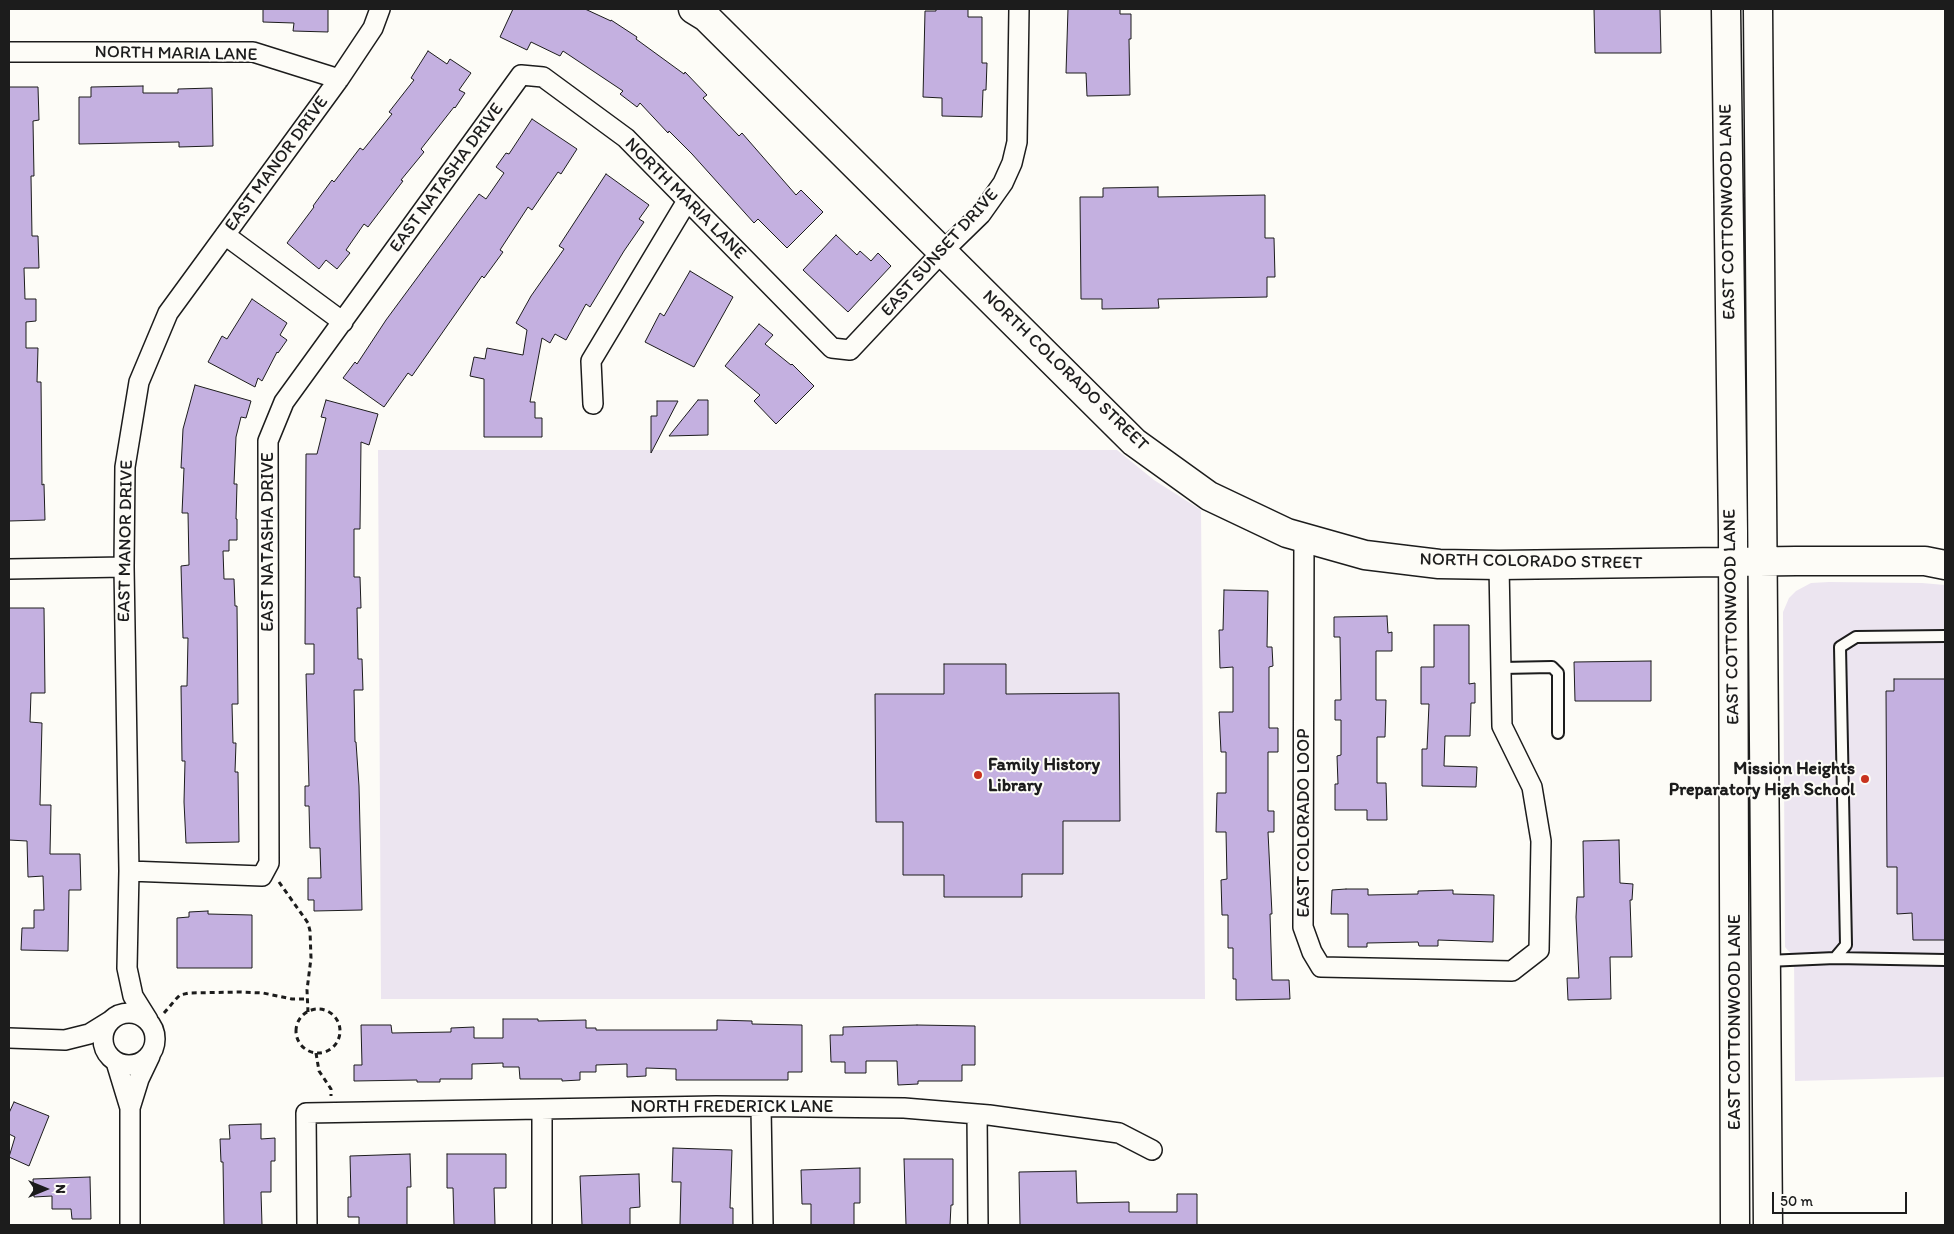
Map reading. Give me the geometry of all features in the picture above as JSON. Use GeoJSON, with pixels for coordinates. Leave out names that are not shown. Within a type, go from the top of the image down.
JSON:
{"type":"FeatureCollection","features":[{"type":"Feature","properties":{"kind":"main road","name":"NORTH COLORADO STREET"},"geometry":{"type":"LineString","coordinates":[[693,9],[706,17],[1134,442],[1209,496],[1287,532],[1366,554],[1439,564],[1925,561],[1945,565]]}},
{"type":"Feature","properties":{"kind":"main road","name":"EAST COTTONWOOD LANE"},"geometry":{"type":"LineString","coordinates":[[1726,9],[1736,1225]]}},
{"type":"Feature","properties":{"kind":"main road","name":"EAST COTTONWOOD LANE"},"geometry":{"type":"LineString","coordinates":[[1758,9],[1768,1225]]}},
{"type":"Feature","properties":{"kind":"street","name":"EAST MANOR DRIVE"},"geometry":{"type":"LineString","coordinates":[[155,1018],[132,996],[128,968],[129,871],[124,567],[125,467],[138,382],[168,313],[339,79],[374,28],[380,9]]}},
{"type":"Feature","properties":{"kind":"street","name":"EAST SUNSET DRIVE"},"geometry":{"type":"LineString","coordinates":[[832,348],[850,350],[942,252],[981,214],[1003,183],[1012,163],[1017,142],[1019,9]]}},
{"type":"Feature","properties":{"kind":"street","name":"NORTH MARIA LANE"},"geometry":{"type":"LineString","coordinates":[[9,52],[253,52],[339,79]]}},
{"type":"Feature","properties":{"kind":"street","name":"NORTH MARIA LANE"},"geometry":{"type":"LineString","coordinates":[[522,76],[543,78],[626,138],[832,348]]}},
{"type":"Feature","properties":{"kind":"street","name":"EAST NATASHA DRIVE"},"geometry":{"type":"LineString","coordinates":[[129,871],[262,876],[269,863],[268,441],[284,402],[522,76]]}},
{"type":"Feature","properties":{"kind":"street"},"geometry":{"type":"LineString","coordinates":[[593,404],[591,361],[687,201]]}},
{"type":"Feature","properties":{"kind":"street"},"geometry":{"type":"LineString","coordinates":[[225,235],[343,322]]}},
{"type":"Feature","properties":{"kind":"street","name":"EAST COLORADO LOOP"},"geometry":{"type":"LineString","coordinates":[[1304,537],[1304,927],[1312,952],[1322,966],[1512,971],[1539,950],[1541,841],[1532,787],[1502,726],[1499,565]]}},
{"type":"Feature","properties":{"kind":"street"},"geometry":{"type":"LineString","coordinates":[[9,569],[124,567]]}},
{"type":"Feature","properties":{"kind":"street","name":"EAST MANOR DRIVE"},"geometry":{"type":"LineString","coordinates":[[111,1020],[121,996],[128,968]]}},
{"type":"Feature","properties":{"kind":"street"},"geometry":{"type":"LineString","coordinates":[[9,1038],[65,1040],[89,1034],[124,1013],[155,1018],[152,1026],[156,1041],[139,1079],[130,1108],[130,1225]]}},
{"type":"Feature","properties":{"kind":"street"},"geometry":{"type":"LineString","coordinates":[[111,1020],[105,1028],[103,1037],[107,1054],[115,1061],[130,1108]]}},
{"type":"Feature","properties":{"kind":"street"},"geometry":{"type":"LineString","coordinates":[[65,1040],[129,1066],[137,1065],[150,1056]]}},
{"type":"Feature","properties":{"kind":"street"},"geometry":{"type":"LineString","coordinates":[[760,1107],[762,1225]]}},
{"type":"Feature","properties":{"kind":"street","name":"NORTH FREDERICK LANE"},"geometry":{"type":"LineString","coordinates":[[307,1225],[306,1113],[760,1107],[904,1108],[977,1114],[1119,1133],[1152,1150]]}},
{"type":"Feature","properties":{"kind":"street"},"geometry":{"type":"LineString","coordinates":[[542,1109],[542,1225]]}},
{"type":"Feature","properties":{"kind":"street"},"geometry":{"type":"LineString","coordinates":[[977,1114],[978,1225]]}},
{"type":"Feature","properties":{"kind":"lane"},"geometry":{"type":"LineString","coordinates":[[1835,958],[1846,945],[1840,647],[1856,637],[1945,636]]}},
{"type":"Feature","properties":{"kind":"lane"},"geometry":{"type":"LineString","coordinates":[[1502,668],[1552,667],[1558,673],[1558,733]]}},
{"type":"Feature","properties":{"kind":"lane"},"geometry":{"type":"LineString","coordinates":[[1766,962],[1835,958],[1945,960]]}},
{"type":"Feature","properties":{"kind":"path"},"geometry":{"type":"LineString","coordinates":[[280,885],[308,923],[310,931],[311,958],[307,999],[308,1012]]}},
{"type":"Feature","properties":{"kind":"path"},"geometry":{"type":"LineString","coordinates":[[155,1018],[180,995],[190,993],[255,993],[292,999],[307,999]]}},
{"type":"Feature","properties":{"kind":"path"},"geometry":{"type":"LineString","coordinates":[[315,1010],[329,1013],[338,1024],[338,1038],[334,1045],[329,1050],[316,1053],[303,1047],[296,1035],[298,1021],[308,1012],[315,1010]]}},
{"type":"Feature","properties":{"kind":"path"},"geometry":{"type":"LineString","coordinates":[[316,1053],[319,1071],[331,1089],[331,1093]]}},
{"type":"Feature","properties":{"kind":"shaded area"},"geometry":{"type":"Polygon","coordinates":[[[378,450],[1117,450],[1154,480],[1201,510],[1205,999],[381,999],[378,450]]]}},
{"type":"Feature","properties":{"kind":"shaded area","name":"Mission Heights Preparatory High School"},"geometry":{"type":"Polygon","coordinates":[[[1811,583],[1945,585],[1945,1077],[1795,1081],[1794,957],[1785,947],[1783,612],[1789,598],[1796,591],[1811,583]]]}},
{"type":"Feature","properties":{"kind":"building"},"geometry":{"type":"Polygon","coordinates":[[[263,9],[328,9],[328,32],[293,31],[294,23],[263,22],[263,9]]]}},
{"type":"Feature","properties":{"kind":"building"},"geometry":{"type":"Polygon","coordinates":[[[513,9],[585,9],[611,20],[637,37],[636,39],[684,74],[685,72],[707,95],[703,98],[739,136],[742,133],[796,195],[801,190],[823,212],[787,248],[758,219],[754,223],[692,154],[669,131],[668,133],[640,103],[637,107],[620,94],[623,91],[563,51],[560,56],[531,42],[527,50],[500,37],[513,9]]]}},
{"type":"Feature","properties":{"kind":"building"},"geometry":{"type":"Polygon","coordinates":[[[936,9],[968,9],[968,17],[982,17],[982,63],[987,63],[982,117],[942,116],[942,98],[923,97],[925,11],[936,11],[936,9]]]}},
{"type":"Feature","properties":{"kind":"building"},"geometry":{"type":"Polygon","coordinates":[[[1068,9],[1120,9],[1120,14],[1131,14],[1131,39],[1129,39],[1130,95],[1087,96],[1086,73],[1066,73],[1068,9]]]}},
{"type":"Feature","properties":{"kind":"building"},"geometry":{"type":"Polygon","coordinates":[[[1594,9],[1660,9],[1661,53],[1595,53],[1594,9]]]}},
{"type":"Feature","properties":{"kind":"building"},"geometry":{"type":"Polygon","coordinates":[[[428,51],[447,64],[450,59],[471,73],[459,90],[465,93],[421,149],[424,152],[401,180],[403,181],[368,227],[364,224],[346,250],[350,253],[337,269],[326,260],[319,269],[287,243],[332,180],[334,182],[360,148],[363,150],[392,114],[389,112],[414,80],[411,78],[428,51]]]}},
{"type":"Feature","properties":{"kind":"building"},"geometry":{"type":"Polygon","coordinates":[[[143,86],[143,93],[178,93],[178,89],[212,88],[213,146],[179,147],[179,142],[79,144],[79,97],[91,97],[91,87],[143,86]]]}},
{"type":"Feature","properties":{"kind":"building"},"geometry":{"type":"Polygon","coordinates":[[[9,87],[38,87],[39,120],[33,121],[34,176],[31,176],[32,236],[38,236],[39,268],[24,268],[25,299],[36,299],[36,321],[26,322],[26,348],[38,348],[37,382],[41,382],[42,485],[44,484],[45,520],[9,521],[9,87]]]}},
{"type":"Feature","properties":{"kind":"building"},"geometry":{"type":"Polygon","coordinates":[[[532,119],[577,149],[561,174],[558,172],[532,210],[528,207],[500,250],[503,252],[484,278],[482,276],[412,376],[408,373],[384,407],[343,378],[355,362],[357,364],[386,320],[479,194],[486,199],[504,173],[496,167],[506,153],[509,154],[532,119]]]}},
{"type":"Feature","properties":{"kind":"building"},"geometry":{"type":"Polygon","coordinates":[[[606,174],[649,205],[639,219],[644,222],[590,307],[586,304],[566,340],[555,334],[550,343],[542,338],[530,402],[535,402],[535,418],[542,418],[542,437],[484,437],[484,379],[470,376],[474,357],[485,359],[487,348],[523,355],[527,330],[516,323],[531,296],[564,249],[559,246],[606,174]]]}},
{"type":"Feature","properties":{"kind":"building"},"geometry":{"type":"Polygon","coordinates":[[[1158,187],[1158,197],[1265,195],[1265,238],[1274,238],[1275,277],[1267,277],[1267,297],[1158,299],[1159,308],[1102,309],[1102,299],[1081,299],[1080,197],[1103,197],[1103,188],[1158,187]]]}},
{"type":"Feature","properties":{"kind":"building"},"geometry":{"type":"Polygon","coordinates":[[[836,235],[857,255],[860,251],[871,261],[878,253],[891,266],[848,312],[803,270],[836,235]]]}},
{"type":"Feature","properties":{"kind":"building"},"geometry":{"type":"Polygon","coordinates":[[[690,271],[733,297],[694,367],[645,342],[660,313],[664,316],[690,271]]]}},
{"type":"Feature","properties":{"kind":"building"},"geometry":{"type":"Polygon","coordinates":[[[252,299],[287,323],[280,335],[287,340],[277,352],[262,381],[258,378],[255,387],[208,362],[222,336],[227,339],[252,299]]]}},
{"type":"Feature","properties":{"kind":"building"},"geometry":{"type":"Polygon","coordinates":[[[759,324],[773,335],[765,344],[792,364],[814,386],[776,424],[754,401],[760,395],[725,366],[759,324]]]}},
{"type":"Feature","properties":{"kind":"building"},"geometry":{"type":"Polygon","coordinates":[[[195,385],[251,401],[246,418],[241,417],[236,437],[234,484],[237,484],[237,540],[229,540],[229,551],[223,551],[224,579],[234,579],[235,606],[237,606],[238,704],[232,704],[233,743],[236,743],[235,772],[238,772],[239,842],[186,843],[185,761],[182,761],[181,686],[187,686],[188,638],[183,638],[181,566],[189,565],[188,513],[182,513],[184,468],[181,468],[183,429],[195,385]]]}},
{"type":"Feature","properties":{"kind":"building"},"geometry":{"type":"Polygon","coordinates":[[[326,400],[378,414],[369,445],[361,442],[360,529],[354,529],[354,577],[360,577],[361,608],[357,608],[358,659],[362,659],[363,690],[354,690],[355,742],[359,786],[362,910],[314,911],[314,900],[308,900],[308,878],[321,878],[320,848],[310,848],[309,806],[305,806],[305,786],[309,786],[306,674],[314,674],[314,644],[305,644],[306,454],[317,454],[326,418],[321,417],[326,400]]]}},
{"type":"Feature","properties":{"kind":"building"},"geometry":{"type":"Polygon","coordinates":[[[698,400],[708,400],[708,435],[669,436],[698,400]]]}},
{"type":"Feature","properties":{"kind":"building"},"geometry":{"type":"Polygon","coordinates":[[[657,401],[678,401],[651,453],[651,416],[657,416],[657,401]]]}},
{"type":"Feature","properties":{"kind":"building"},"geometry":{"type":"Polygon","coordinates":[[[1224,590],[1268,591],[1267,647],[1272,647],[1273,666],[1269,667],[1269,728],[1278,728],[1278,752],[1268,752],[1268,811],[1274,811],[1274,832],[1268,832],[1272,914],[1270,914],[1272,980],[1289,980],[1290,999],[1236,1000],[1236,979],[1233,979],[1233,948],[1228,948],[1228,915],[1222,915],[1221,880],[1227,879],[1226,832],[1216,832],[1217,793],[1226,793],[1226,752],[1221,752],[1219,712],[1233,712],[1233,667],[1220,668],[1219,630],[1223,630],[1224,590]]]}},
{"type":"Feature","properties":{"kind":"building"},"geometry":{"type":"Polygon","coordinates":[[[9,608],[44,608],[45,693],[31,693],[30,722],[42,723],[40,805],[51,805],[50,854],[80,854],[81,890],[69,890],[68,951],[21,950],[22,928],[34,928],[34,910],[44,910],[43,876],[28,877],[27,841],[9,840],[9,608]]]}},
{"type":"Feature","properties":{"kind":"building"},"geometry":{"type":"Polygon","coordinates":[[[1387,616],[1388,633],[1392,632],[1392,651],[1376,651],[1376,700],[1386,700],[1385,737],[1377,737],[1377,783],[1386,783],[1387,820],[1367,820],[1367,810],[1335,810],[1335,784],[1338,784],[1337,756],[1341,755],[1341,720],[1335,720],[1335,700],[1341,700],[1340,637],[1334,637],[1334,617],[1387,616]]]}},
{"type":"Feature","properties":{"kind":"building"},"geometry":{"type":"Polygon","coordinates":[[[1434,625],[1469,625],[1469,684],[1475,683],[1475,703],[1471,703],[1470,736],[1445,736],[1444,766],[1477,767],[1476,787],[1422,786],[1422,749],[1427,749],[1429,704],[1421,704],[1421,667],[1434,667],[1434,625]]]}},
{"type":"Feature","properties":{"kind":"building"},"geometry":{"type":"Polygon","coordinates":[[[1651,661],[1651,701],[1575,701],[1574,662],[1651,661]]]}},
{"type":"Feature","properties":{"kind":"building"},"geometry":{"type":"Polygon","coordinates":[[[944,664],[1006,664],[1006,694],[1119,693],[1120,821],[1063,821],[1063,874],[1022,874],[1022,897],[944,897],[944,875],[903,875],[903,822],[876,822],[875,694],[944,694],[944,664]]]}},
{"type":"Feature","properties":{"kind":"building"},"geometry":{"type":"Polygon","coordinates":[[[1894,679],[1945,679],[1945,940],[1913,940],[1912,913],[1897,914],[1897,867],[1887,867],[1886,691],[1894,691],[1894,679]]]}},
{"type":"Feature","properties":{"kind":"building"},"geometry":{"type":"Polygon","coordinates":[[[1619,840],[1620,883],[1633,884],[1632,900],[1630,900],[1632,957],[1610,957],[1611,999],[1568,1000],[1567,978],[1579,978],[1576,917],[1577,897],[1584,897],[1583,841],[1619,840]]]}},
{"type":"Feature","properties":{"kind":"building"},"geometry":{"type":"Polygon","coordinates":[[[1368,889],[1368,895],[1418,894],[1418,891],[1453,890],[1453,894],[1494,895],[1493,942],[1438,940],[1438,946],[1419,946],[1418,942],[1367,943],[1367,947],[1348,947],[1348,914],[1331,914],[1332,890],[1368,889]]]}},
{"type":"Feature","properties":{"kind":"building"},"geometry":{"type":"Polygon","coordinates":[[[208,911],[208,914],[252,915],[252,968],[177,968],[177,918],[189,917],[189,912],[208,911]]]}},
{"type":"Feature","properties":{"kind":"building"},"geometry":{"type":"Polygon","coordinates":[[[503,1019],[538,1019],[538,1021],[586,1020],[586,1028],[596,1028],[596,1030],[717,1030],[717,1020],[752,1021],[752,1024],[802,1025],[802,1072],[788,1072],[788,1080],[676,1080],[676,1069],[646,1068],[646,1076],[627,1077],[627,1064],[596,1065],[596,1072],[580,1072],[580,1080],[562,1081],[562,1079],[520,1079],[519,1067],[503,1067],[503,1063],[472,1064],[472,1079],[440,1079],[440,1082],[417,1082],[417,1080],[354,1081],[354,1065],[362,1065],[361,1025],[391,1025],[392,1033],[451,1032],[451,1028],[474,1027],[474,1038],[503,1038],[503,1019]]]}},
{"type":"Feature","properties":{"kind":"building"},"geometry":{"type":"Polygon","coordinates":[[[975,1026],[975,1065],[962,1065],[962,1081],[918,1081],[918,1084],[898,1085],[897,1061],[866,1061],[866,1073],[845,1073],[845,1062],[831,1062],[830,1035],[843,1035],[843,1027],[975,1026]]]}},
{"type":"Feature","properties":{"kind":"building"},"geometry":{"type":"Polygon","coordinates":[[[14,1102],[49,1116],[29,1166],[9,1157],[15,1137],[9,1134],[9,1113],[14,1102]]]}},
{"type":"Feature","properties":{"kind":"building"},"geometry":{"type":"Polygon","coordinates":[[[261,1124],[261,1139],[275,1138],[275,1161],[271,1161],[271,1192],[261,1192],[262,1225],[224,1225],[223,1162],[221,1162],[220,1139],[230,1139],[229,1125],[261,1124]]]}},
{"type":"Feature","properties":{"kind":"building"},"geometry":{"type":"Polygon","coordinates":[[[673,1148],[732,1150],[730,1208],[733,1208],[733,1225],[680,1225],[681,1182],[672,1182],[673,1148]]]}},
{"type":"Feature","properties":{"kind":"building"},"geometry":{"type":"Polygon","coordinates":[[[410,1154],[411,1187],[407,1187],[407,1225],[359,1225],[359,1217],[348,1217],[348,1197],[351,1197],[350,1156],[410,1154]]]}},
{"type":"Feature","properties":{"kind":"building"},"geometry":{"type":"Polygon","coordinates":[[[447,1154],[506,1154],[506,1188],[494,1188],[495,1225],[454,1225],[453,1188],[447,1188],[447,1154]]]}},
{"type":"Feature","properties":{"kind":"building"},"geometry":{"type":"Polygon","coordinates":[[[904,1159],[953,1159],[953,1205],[951,1205],[950,1225],[906,1225],[904,1159]]]}},
{"type":"Feature","properties":{"kind":"building"},"geometry":{"type":"Polygon","coordinates":[[[860,1168],[860,1203],[854,1203],[854,1225],[811,1225],[811,1204],[802,1204],[801,1170],[860,1168]]]}},
{"type":"Feature","properties":{"kind":"building"},"geometry":{"type":"Polygon","coordinates":[[[1076,1171],[1077,1203],[1129,1202],[1129,1212],[1177,1212],[1177,1194],[1197,1194],[1197,1225],[1020,1225],[1019,1172],[1076,1171]]]}},
{"type":"Feature","properties":{"kind":"building"},"geometry":{"type":"Polygon","coordinates":[[[639,1174],[640,1207],[630,1208],[630,1225],[582,1225],[580,1176],[639,1174]]]}},
{"type":"Feature","properties":{"kind":"building"},"geometry":{"type":"Polygon","coordinates":[[[90,1177],[91,1219],[72,1219],[71,1209],[52,1209],[52,1196],[34,1197],[33,1179],[90,1177]]]}},
{"type":"Feature","properties":{"kind":"place","name":"Family History Library"},"geometry":{"type":"Point","coordinates":[978,775]}},
{"type":"Feature","properties":{"kind":"place","name":"Mission Heights Preparatory High School"},"geometry":{"type":"Point","coordinates":[1865,779]}}]}
